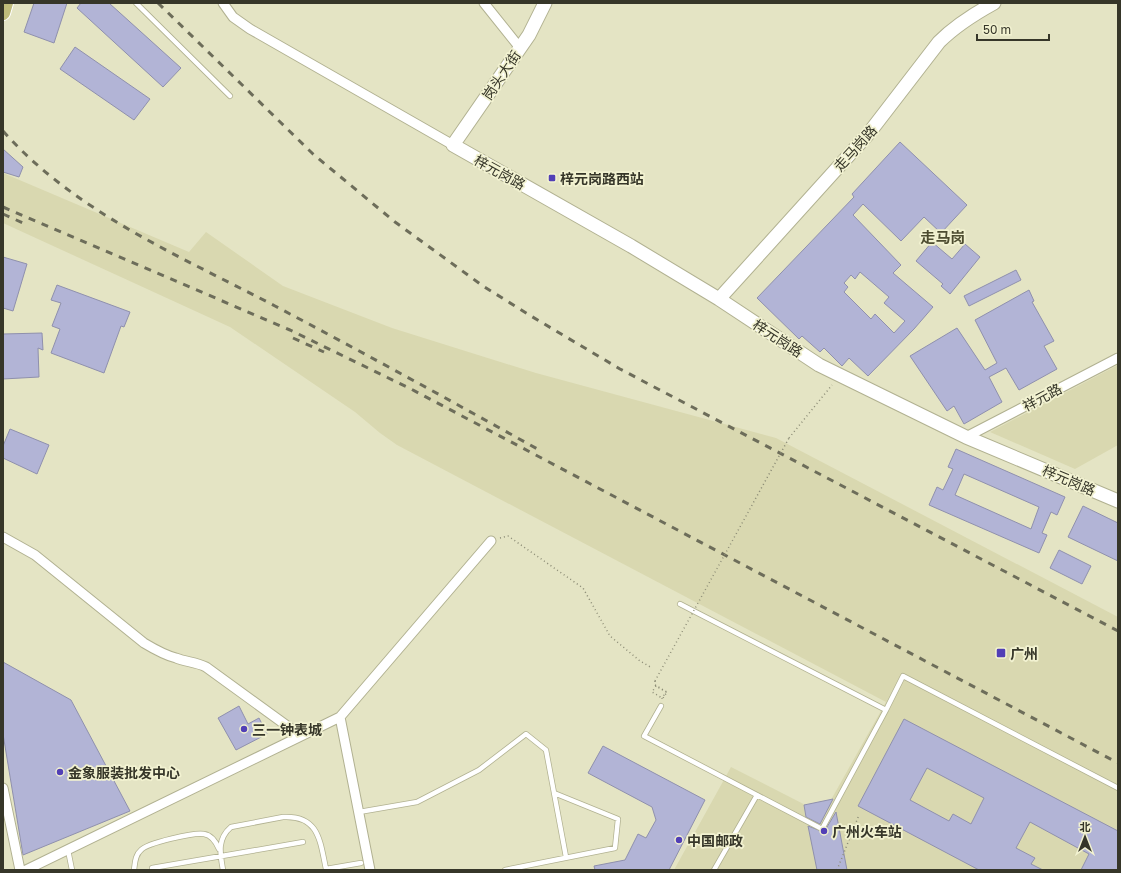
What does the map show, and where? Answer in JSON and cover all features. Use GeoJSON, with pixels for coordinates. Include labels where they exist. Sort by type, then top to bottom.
{"type":"FeatureCollection","features":[{"type":"Feature","properties":{"kind":"main road"},"geometry":{"type":"LineString","coordinates":[[3,13],[6,3]]}},
{"type":"Feature","properties":{"kind":"street"},"geometry":{"type":"LineString","coordinates":[[223,3],[233,17],[250,29],[453,145]]}},
{"type":"Feature","properties":{"kind":"street"},"geometry":{"type":"LineString","coordinates":[[484,3],[520,48]]}},
{"type":"Feature","properties":{"kind":"street","name":"岗头大街"},"geometry":{"type":"LineString","coordinates":[[453,145],[520,48],[540,16],[545,3]]}},
{"type":"Feature","properties":{"kind":"street","name":"走马岗路"},"geometry":{"type":"LineString","coordinates":[[719,299],[874,128],[939,42],[950,30],[970,16],[994,3]]}},
{"type":"Feature","properties":{"kind":"street","name":"梓元岗路"},"geometry":{"type":"LineString","coordinates":[[453,145],[631,246],[719,299],[804,356],[840,376],[966,437],[1118,501]]}},
{"type":"Feature","properties":{"kind":"street","name":"祥元路"},"geometry":{"type":"LineString","coordinates":[[966,437],[1118,358]]}},
{"type":"Feature","properties":{"kind":"street"},"geometry":{"type":"LineString","coordinates":[[3,537],[35,555],[144,643],[163,654],[198,663],[206,667],[301,736]]}},
{"type":"Feature","properties":{"kind":"street"},"geometry":{"type":"LineString","coordinates":[[26,870],[340,717],[491,541]]}},
{"type":"Feature","properties":{"kind":"street"},"geometry":{"type":"LineString","coordinates":[[340,717],[370,870]]}},
{"type":"Feature","properties":{"kind":"street"},"geometry":{"type":"LineString","coordinates":[[3,788],[20,870]]}},
{"type":"Feature","properties":{"kind":"lane"},"geometry":{"type":"LineString","coordinates":[[136,3],[230,96]]}},
{"type":"Feature","properties":{"kind":"lane"},"geometry":{"type":"LineString","coordinates":[[680,604],[886,710]]}},
{"type":"Feature","properties":{"kind":"lane"},"geometry":{"type":"LineString","coordinates":[[661,706],[644,736],[822,830],[903,676],[1118,788]]}},
{"type":"Feature","properties":{"kind":"lane"},"geometry":{"type":"LineString","coordinates":[[359,812],[417,802],[479,770],[526,734],[546,750],[566,857]]}},
{"type":"Feature","properties":{"kind":"lane"},"geometry":{"type":"LineString","coordinates":[[505,870],[615,848],[618,819],[554,793]]}},
{"type":"Feature","properties":{"kind":"lane"},"geometry":{"type":"LineString","coordinates":[[714,870],[757,795]]}},
{"type":"Feature","properties":{"kind":"lane"},"geometry":{"type":"LineString","coordinates":[[220,854],[222,838],[231,827],[291,816],[306,820],[318,834],[326,869],[361,863]]}},
{"type":"Feature","properties":{"kind":"lane"},"geometry":{"type":"LineString","coordinates":[[134,870],[135,862],[141,849],[159,842],[202,833],[216,843],[223,870]]}},
{"type":"Feature","properties":{"kind":"lane"},"geometry":{"type":"LineString","coordinates":[[152,868],[220,854],[303,842]]}},
{"type":"Feature","properties":{"kind":"lane"},"geometry":{"type":"LineString","coordinates":[[68,850],[72,870]]}},
{"type":"Feature","properties":{"kind":"path"},"geometry":{"type":"LineString","coordinates":[[662,698],[667,692],[655,685],[655,681],[789,438],[840,376]]}},
{"type":"Feature","properties":{"kind":"path"},"geometry":{"type":"LineString","coordinates":[[491,541],[508,536],[583,588],[610,636],[640,661],[652,668]]}},
{"type":"Feature","properties":{"kind":"path"},"geometry":{"type":"LineString","coordinates":[[661,706],[662,698],[666,692],[656,686],[652,692],[662,698]]}},
{"type":"Feature","properties":{"kind":"path"},"geometry":{"type":"LineString","coordinates":[[837,870],[859,815]]}},
{"type":"Feature","properties":{"kind":"path"},"geometry":{"type":"LineString","coordinates":[[707,835],[713,838]]}},
{"type":"Feature","properties":{"kind":"shaded area"},"geometry":{"type":"Polygon","coordinates":[[[3,173],[189,252],[206,232],[283,286],[392,328],[536,373],[776,438],[1118,617],[1118,870],[674,870],[731,767],[823,814],[886,702],[397,445],[355,412],[230,327],[3,223],[3,173]]]}},
{"type":"Feature","properties":{"kind":"shaded area"},"geometry":{"type":"Polygon","coordinates":[[[1118,365],[1118,445],[1075,469],[990,432],[1118,365]]]}},
{"type":"Feature","properties":{"kind":"building"},"geometry":{"type":"Polygon","coordinates":[[[34,3],[67,3],[54,43],[24,32],[34,3]]]}},
{"type":"Feature","properties":{"kind":"building"},"geometry":{"type":"Polygon","coordinates":[[[81,3],[109,3],[181,68],[163,87],[77,8],[81,3]]]}},
{"type":"Feature","properties":{"kind":"building"},"geometry":{"type":"Polygon","coordinates":[[[75,47],[150,99],[134,120],[60,69],[75,47]]]}},
{"type":"Feature","properties":{"kind":"building"},"geometry":{"type":"Polygon","coordinates":[[[900,142],[967,205],[941,233],[924,217],[901,241],[863,204],[853,215],[901,265],[893,273],[933,307],[914,329],[868,376],[849,358],[842,366],[824,348],[820,352],[802,336],[799,339],[757,298],[854,197],[852,194],[900,142]],[[860,272],[855,279],[851,275],[844,283],[848,287],[844,292],[871,319],[875,314],[894,333],[905,321],[884,303],[889,297],[860,272]]]}},
{"type":"Feature","properties":{"kind":"building"},"geometry":{"type":"Polygon","coordinates":[[[3,149],[23,167],[19,177],[3,172],[3,149]]]}},
{"type":"Feature","properties":{"kind":"building"},"geometry":{"type":"Polygon","coordinates":[[[932,242],[952,259],[965,244],[980,257],[950,294],[941,286],[943,284],[916,261],[932,242]]]}},
{"type":"Feature","properties":{"kind":"building"},"geometry":{"type":"Polygon","coordinates":[[[3,257],[27,264],[13,311],[3,308],[3,257]]]}},
{"type":"Feature","properties":{"kind":"building"},"geometry":{"type":"Polygon","coordinates":[[[1016,270],[1021,280],[969,306],[964,296],[1016,270]]]}},
{"type":"Feature","properties":{"kind":"building"},"geometry":{"type":"Polygon","coordinates":[[[57,285],[130,312],[124,327],[121,326],[104,373],[51,353],[60,329],[52,326],[61,303],[51,300],[57,285]]]}},
{"type":"Feature","properties":{"kind":"building"},"geometry":{"type":"Polygon","coordinates":[[[1029,290],[1034,301],[1032,302],[1054,341],[1044,346],[1057,369],[1019,390],[1006,368],[989,377],[1002,402],[964,424],[954,406],[947,411],[910,356],[957,328],[985,370],[997,363],[975,320],[1029,290]]]}},
{"type":"Feature","properties":{"kind":"building"},"geometry":{"type":"Polygon","coordinates":[[[42,333],[43,350],[38,348],[39,377],[3,379],[3,334],[42,333]]]}},
{"type":"Feature","properties":{"kind":"building"},"geometry":{"type":"Polygon","coordinates":[[[10,429],[49,445],[37,474],[3,458],[3,446],[10,429]]]}},
{"type":"Feature","properties":{"kind":"building"},"geometry":{"type":"Polygon","coordinates":[[[956,449],[1065,497],[1057,515],[1051,512],[1042,533],[1047,535],[1039,553],[929,505],[937,487],[943,490],[953,469],[948,467],[956,449]],[[964,474],[955,495],[1031,529],[1039,507],[964,474]]]}},
{"type":"Feature","properties":{"kind":"building"},"geometry":{"type":"Polygon","coordinates":[[[1083,506],[1118,523],[1118,561],[1068,537],[1083,506]]]}},
{"type":"Feature","properties":{"kind":"building"},"geometry":{"type":"Polygon","coordinates":[[[1059,550],[1091,566],[1082,584],[1050,568],[1059,550]]]}},
{"type":"Feature","properties":{"kind":"building","name":"金象服装批发中心"},"geometry":{"type":"Polygon","coordinates":[[[3,662],[71,700],[130,811],[23,855],[3,734],[3,662]]]}},
{"type":"Feature","properties":{"kind":"building","name":"三一钟表城"},"geometry":{"type":"Polygon","coordinates":[[[239,706],[248,724],[259,718],[267,734],[236,750],[218,718],[239,706]]]}},
{"type":"Feature","properties":{"kind":"building","name":"广州火车站"},"geometry":{"type":"Polygon","coordinates":[[[904,719],[1118,831],[1118,870],[1081,870],[1089,854],[1030,822],[1016,848],[1035,858],[1031,864],[1043,870],[979,870],[858,806],[904,719]],[[927,768],[910,800],[949,821],[953,814],[971,824],[984,798],[927,768]]]}},
{"type":"Feature","properties":{"kind":"building"},"geometry":{"type":"Polygon","coordinates":[[[603,746],[705,800],[669,870],[595,870],[594,866],[625,860],[638,834],[646,838],[656,820],[652,807],[588,773],[603,746]]]}},
{"type":"Feature","properties":{"kind":"building"},"geometry":{"type":"Polygon","coordinates":[[[833,799],[820,824],[806,817],[804,805],[833,799]]]}},
{"type":"Feature","properties":{"kind":"building","name":"广州火车站"},"geometry":{"type":"Polygon","coordinates":[[[836,812],[847,870],[817,870],[808,826],[824,832],[836,812]]]}},
{"type":"Feature","properties":{"kind":"railway"},"geometry":{"type":"LineString","coordinates":[[158,3],[313,154],[395,222],[483,286],[620,369],[1118,631]]}},
{"type":"Feature","properties":{"kind":"railway"},"geometry":{"type":"LineString","coordinates":[[3,131],[32,160],[63,186],[96,209],[131,230],[166,250],[342,342],[541,451]]}},
{"type":"Feature","properties":{"kind":"railway"},"geometry":{"type":"LineString","coordinates":[[3,207],[290,330],[411,389],[1118,763]]}},
{"type":"Feature","properties":{"kind":"railway"},"geometry":{"type":"LineString","coordinates":[[3,214],[23,223]]}},
{"type":"Feature","properties":{"kind":"railway"},"geometry":{"type":"LineString","coordinates":[[293,338],[324,352]]}},
{"type":"Feature","properties":{"kind":"place","name":"梓元岗路西站"},"geometry":{"type":"Point","coordinates":[552,178]}},
{"type":"Feature","properties":{"kind":"place","name":"广州"},"geometry":{"type":"Point","coordinates":[1001,653]}},
{"type":"Feature","properties":{"kind":"place","name":"三一钟表城"},"geometry":{"type":"Point","coordinates":[244,729]}},
{"type":"Feature","properties":{"kind":"place","name":"金象服装批发中心"},"geometry":{"type":"Point","coordinates":[60,772]}},
{"type":"Feature","properties":{"kind":"place","name":"广州火车站"},"geometry":{"type":"Point","coordinates":[824,831]}},
{"type":"Feature","properties":{"kind":"place","name":"中国邮政"},"geometry":{"type":"Point","coordinates":[679,840]}},
{"type":"Feature","properties":{"kind":"district","name":"走马岗"},"geometry":{"type":"Point","coordinates":[943,237]}}]}
